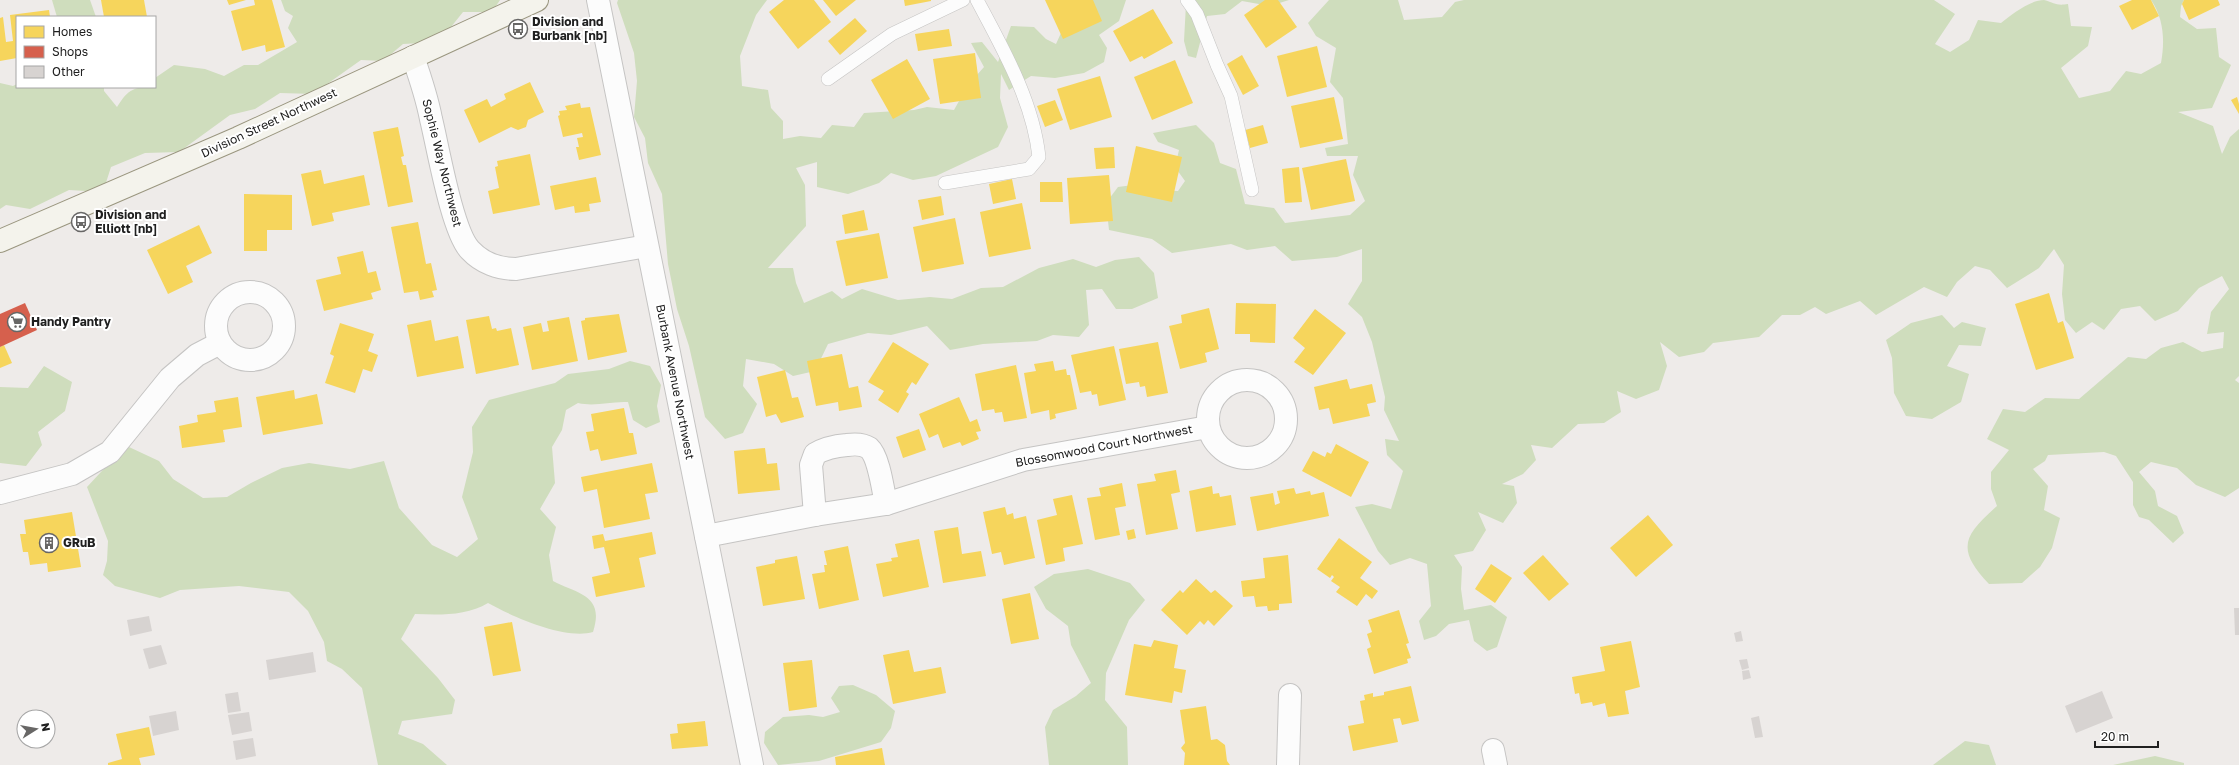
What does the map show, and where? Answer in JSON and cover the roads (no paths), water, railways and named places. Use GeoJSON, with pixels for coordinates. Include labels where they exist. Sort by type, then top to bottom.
{"type":"FeatureCollection","features":[{"type":"Feature","properties":{"kind":"street","name":"Division Street Northwest"},"geometry":{"type":"LineString","coordinates":[[0,241],[238,138],[537,0]]}},
{"type":"Feature","properties":{"kind":"street","name":"Burbank Avenue Northwest"},"geometry":{"type":"LineString","coordinates":[[598,0],[752,765]]}},
{"type":"Feature","properties":{"kind":"street","name":"Sophie Way Northwest"},"geometry":{"type":"LineString","coordinates":[[413,57],[431,117],[455,221],[468,249],[479,259],[502,269],[516,269],[647,246]]}},
{"type":"Feature","properties":{"kind":"street"},"geometry":{"type":"LineString","coordinates":[[0,493],[72,474],[110,452],[170,378],[197,355],[220,343]]}},
{"type":"Feature","properties":{"kind":"street","name":"Blossomwood Court Northwest"},"geometry":{"type":"LineString","coordinates":[[706,536],[815,514],[886,504],[1023,460],[1208,426]]}},
{"type":"Feature","properties":{"kind":"street"},"geometry":{"type":"LineString","coordinates":[[815,514],[811,465],[815,454],[824,448],[842,445],[857,444],[868,447],[875,455],[886,504]]}},
{"type":"Feature","properties":{"kind":"street"},"geometry":{"type":"LineString","coordinates":[[1288,765],[1290,695]]}},
{"type":"Feature","properties":{"kind":"lane"},"geometry":{"type":"LineString","coordinates":[[828,79],[892,34],[963,0]]}},
{"type":"Feature","properties":{"kind":"lane"},"geometry":{"type":"LineString","coordinates":[[945,183],[1029,169],[1039,157],[1032,122],[1018,82],[977,0]]}},
{"type":"Feature","properties":{"kind":"lane"},"geometry":{"type":"LineString","coordinates":[[1187,0],[1197,14],[1231,96],[1252,190]]}},
{"type":"Feature","properties":{"kind":"place","name":"Division and Burbank [nb]"},"geometry":{"type":"Point","coordinates":[518,29]}},
{"type":"Feature","properties":{"kind":"place","name":"Division and Elliott [nb]"},"geometry":{"type":"Point","coordinates":[81,222]}},
{"type":"Feature","properties":{"kind":"place","name":"Handy Pantry"},"geometry":{"type":"Point","coordinates":[17,322]}},
{"type":"Feature","properties":{"kind":"place","name":"GRuB"},"geometry":{"type":"Point","coordinates":[49,543]}}]}
